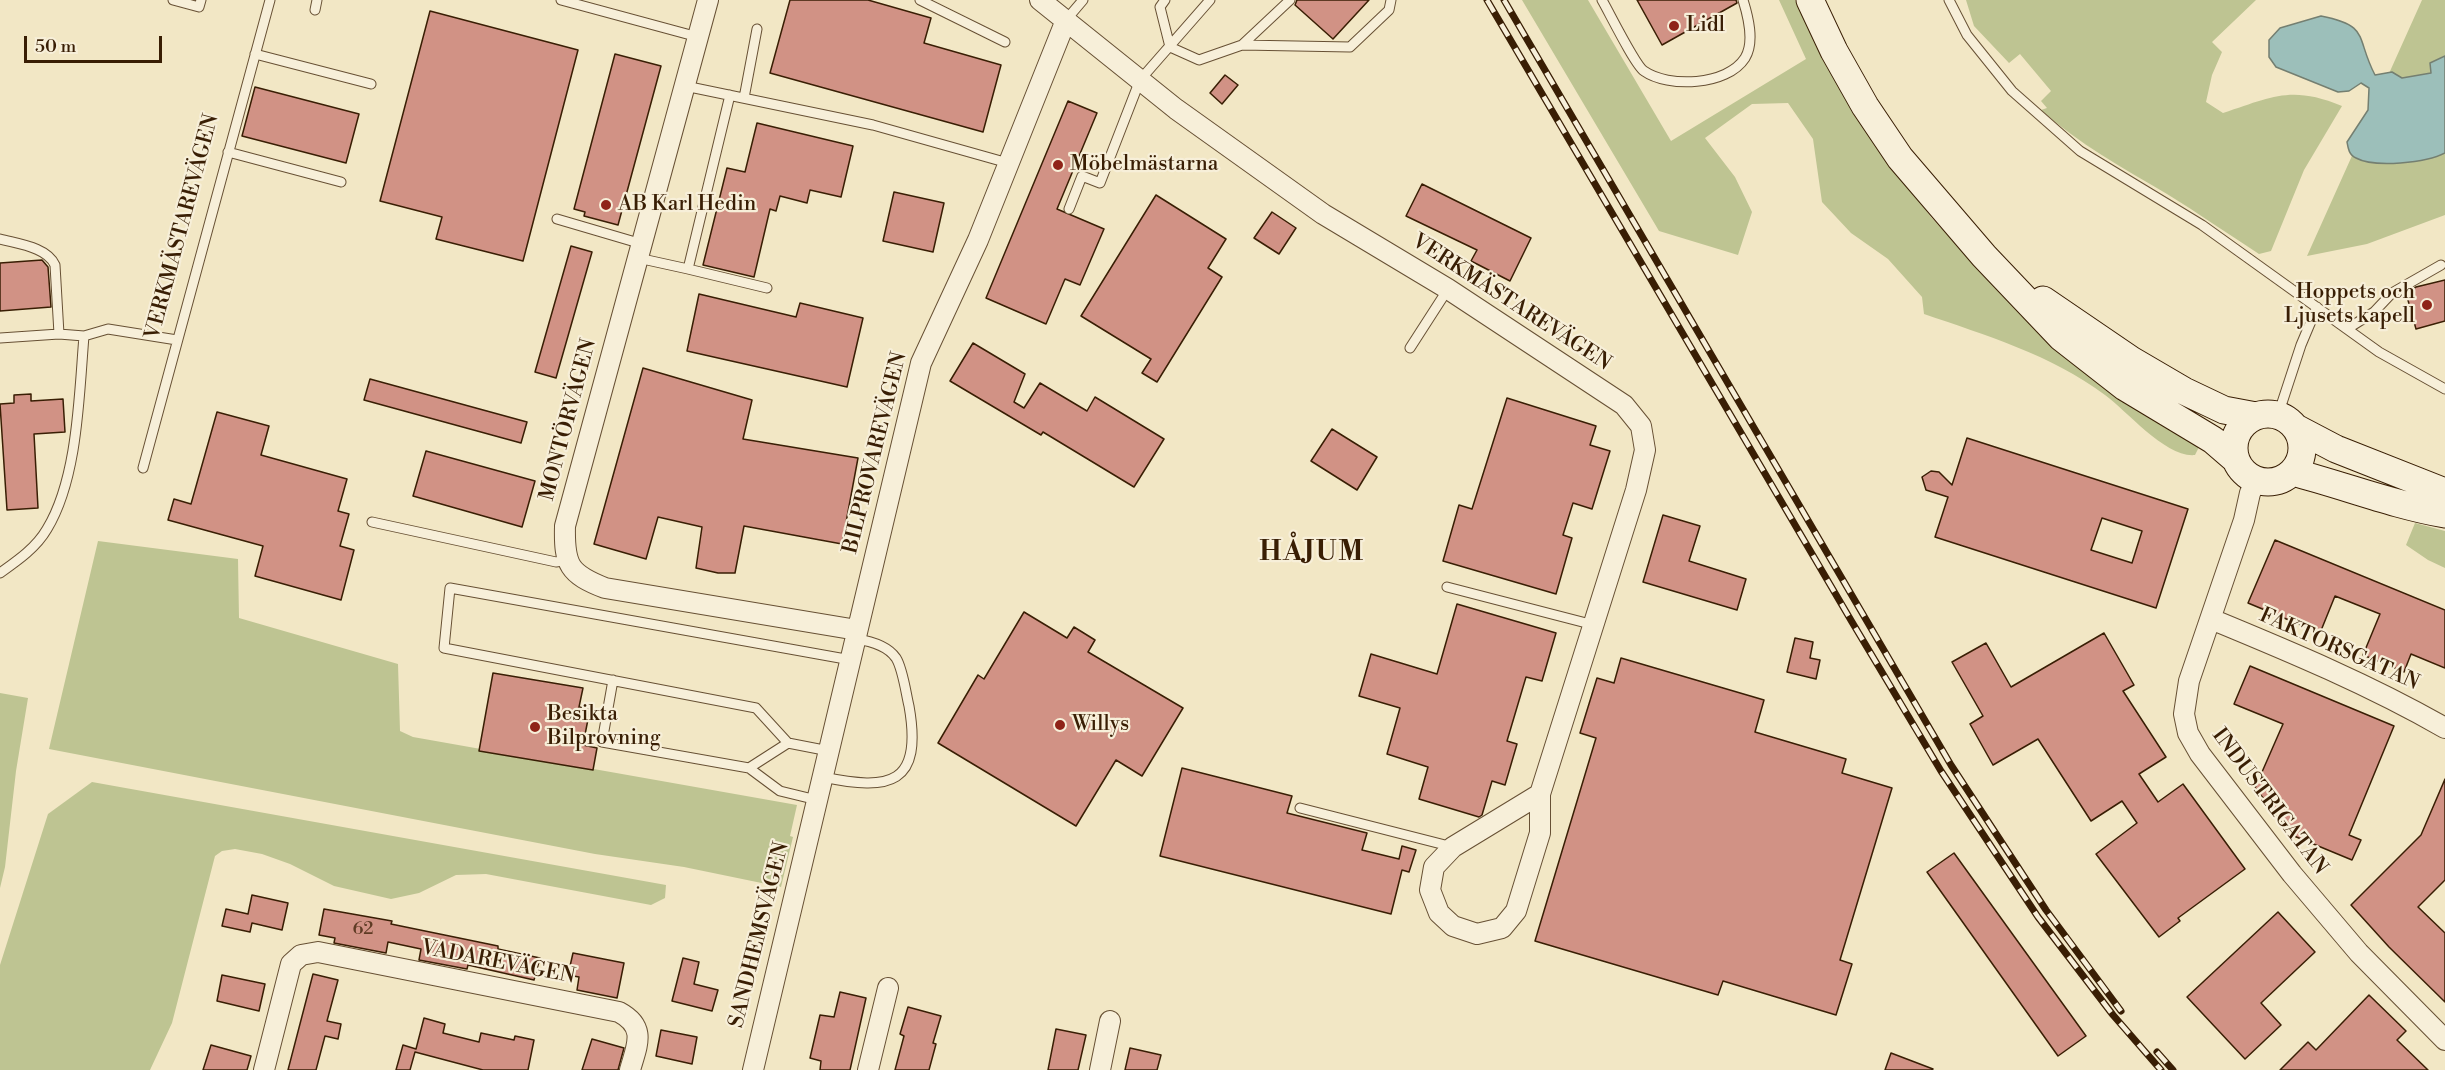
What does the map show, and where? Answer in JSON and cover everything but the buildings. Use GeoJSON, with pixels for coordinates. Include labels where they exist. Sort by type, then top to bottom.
{"type":"FeatureCollection","features":[{"type":"Feature","properties":{"kind":"main road"},"geometry":{"type":"LineString","coordinates":[[1810,0],[1834,51],[1865,106],[1900,158],[1984,256],[2061,337],[2125,387],[2213,440],[2235,459]]}},
{"type":"Feature","properties":{"kind":"main road"},"geometry":{"type":"LineString","coordinates":[[1984,256],[2092,335],[2131,360],[2224,410],[2277,420],[2336,449],[2445,492]]}},
{"type":"Feature","properties":{"kind":"main road"},"geometry":{"type":"LineString","coordinates":[[2277,420],[2302,447],[2300,460],[2286,477],[2272,482],[2257,480],[2241,470],[2235,459],[2233,446],[2237,433],[2245,423],[2277,420]]}},
{"type":"Feature","properties":{"kind":"main road"},"geometry":{"type":"LineString","coordinates":[[2292,472],[2342,484],[2417,509],[2445,514]]}},
{"type":"Feature","properties":{"kind":"street","name":"MONTÖRVÄGEN"},"geometry":{"type":"LineString","coordinates":[[568,560],[564,548],[565,526],[708,0]]}},
{"type":"Feature","properties":{"kind":"street","name":"VERKMÄSTAREVÄGEN"},"geometry":{"type":"LineString","coordinates":[[1040,0],[1176,110],[1323,214],[1448,288],[1624,405],[1641,426],[1645,450],[1636,490],[1540,794],[1540,833],[1516,911],[1502,928],[1478,934],[1453,927],[1439,913],[1430,890],[1434,867],[1453,847],[1540,794]]}},
{"type":"Feature","properties":{"kind":"street","name":"BILPROVAREVÄGEN"},"geometry":{"type":"LineString","coordinates":[[816,806],[921,363],[978,240],[1066,20]]}},
{"type":"Feature","properties":{"kind":"street","name":"INDUSTRIGATAN"},"geometry":{"type":"LineString","coordinates":[[2257,480],[2250,494],[2189,681],[2184,714],[2188,733],[2200,754],[2292,874],[2359,953],[2445,1040]]}},
{"type":"Feature","properties":{"kind":"street"},"geometry":{"type":"LineString","coordinates":[[568,560],[570,567],[583,579],[606,588],[856,634]]}},
{"type":"Feature","properties":{"kind":"street","name":"FAKTORSGATAN"},"geometry":{"type":"LineString","coordinates":[[2211,619],[2321,665],[2403,704],[2445,728]]}},
{"type":"Feature","properties":{"kind":"street","name":"SANDHEMSVÄGEN"},"geometry":{"type":"LineString","coordinates":[[753,1070],[816,806]]}},
{"type":"Feature","properties":{"kind":"street","name":"VADAREVÄGEN"},"geometry":{"type":"LineString","coordinates":[[264,1070],[291,964],[301,955],[318,952],[619,1012],[630,1018],[637,1029],[638,1038],[630,1070]]}},
{"type":"Feature","properties":{"kind":"street"},"geometry":{"type":"LineString","coordinates":[[868,1070],[888,988]]}},
{"type":"Feature","properties":{"kind":"street"},"geometry":{"type":"LineString","coordinates":[[1100,1070],[1110,1021]]}},
{"type":"Feature","properties":{"kind":"lane"},"geometry":{"type":"LineString","coordinates":[[173,0],[199,7],[201,0]]}},
{"type":"Feature","properties":{"kind":"lane","name":"VERKMÄSTAREVÄGEN"},"geometry":{"type":"LineString","coordinates":[[143,468],[270,0]]}},
{"type":"Feature","properties":{"kind":"lane"},"geometry":{"type":"LineString","coordinates":[[315,10],[317,0]]}},
{"type":"Feature","properties":{"kind":"lane"},"geometry":{"type":"LineString","coordinates":[[561,0],[698,37]]}},
{"type":"Feature","properties":{"kind":"lane"},"geometry":{"type":"LineString","coordinates":[[920,0],[1005,42]]}},
{"type":"Feature","properties":{"kind":"lane"},"geometry":{"type":"LineString","coordinates":[[1066,20],[1083,0]]}},
{"type":"Feature","properties":{"kind":"lane"},"geometry":{"type":"LineString","coordinates":[[1166,0],[1160,8],[1170,46],[1199,60],[1242,45],[1350,47],[1389,10],[1391,0]]}},
{"type":"Feature","properties":{"kind":"lane"},"geometry":{"type":"LineString","coordinates":[[1069,209],[1082,176],[1100,183],[1140,80],[1210,0]]}},
{"type":"Feature","properties":{"kind":"lane"},"geometry":{"type":"LineString","coordinates":[[1242,45],[1290,0]]}},
{"type":"Feature","properties":{"kind":"lane"},"geometry":{"type":"LineString","coordinates":[[1602,0],[1641,70],[1661,80],[1689,82],[1712,79],[1731,70],[1745,58],[1749,42],[1749,19],[1743,0]]}},
{"type":"Feature","properties":{"kind":"lane"},"geometry":{"type":"LineString","coordinates":[[1949,0],[1967,35],[2012,91],[2080,151],[2202,225],[2379,352],[2445,388]]}},
{"type":"Feature","properties":{"kind":"lane"},"geometry":{"type":"LineString","coordinates":[[744,98],[757,29]]}},
{"type":"Feature","properties":{"kind":"lane"},"geometry":{"type":"LineString","coordinates":[[255,54],[372,84]]}},
{"type":"Feature","properties":{"kind":"lane"},"geometry":{"type":"LineString","coordinates":[[685,86],[873,125],[1008,163]]}},
{"type":"Feature","properties":{"kind":"lane"},"geometry":{"type":"LineString","coordinates":[[688,269],[730,95]]}},
{"type":"Feature","properties":{"kind":"lane"},"geometry":{"type":"LineString","coordinates":[[228,152],[341,182]]}},
{"type":"Feature","properties":{"kind":"lane"},"geometry":{"type":"LineString","coordinates":[[557,219],[688,269],[767,288]]}},
{"type":"Feature","properties":{"kind":"lane"},"geometry":{"type":"LineString","coordinates":[[0,239],[52,257],[55,265],[59,334]]}},
{"type":"Feature","properties":{"kind":"lane"},"geometry":{"type":"LineString","coordinates":[[2347,330],[2374,312],[2392,293],[2441,265]]}},
{"type":"Feature","properties":{"kind":"lane"},"geometry":{"type":"LineString","coordinates":[[1410,348],[1448,288]]}},
{"type":"Feature","properties":{"kind":"lane"},"geometry":{"type":"LineString","coordinates":[[2277,420],[2301,345],[2317,307]]}},
{"type":"Feature","properties":{"kind":"lane"},"geometry":{"type":"LineString","coordinates":[[0,338],[59,334],[84,336],[108,329],[177,340]]}},
{"type":"Feature","properties":{"kind":"lane"},"geometry":{"type":"LineString","coordinates":[[0,573],[25,555],[47,530],[66,485],[76,426],[84,336]]}},
{"type":"Feature","properties":{"kind":"lane"},"geometry":{"type":"LineString","coordinates":[[372,522],[556,562],[568,560]]}},
{"type":"Feature","properties":{"kind":"lane"},"geometry":{"type":"LineString","coordinates":[[1447,586],[1594,625]]}},
{"type":"Feature","properties":{"kind":"lane"},"geometry":{"type":"LineString","coordinates":[[829,751],[788,743],[756,708],[444,648],[450,588],[851,660]]}},
{"type":"Feature","properties":{"kind":"lane"},"geometry":{"type":"LineString","coordinates":[[823,777],[855,784],[879,784],[901,774],[912,753],[912,723],[906,689],[896,657],[877,643],[856,634]]}},
{"type":"Feature","properties":{"kind":"lane"},"geometry":{"type":"LineString","coordinates":[[613,680],[602,742],[749,768],[780,791],[816,806]]}},
{"type":"Feature","properties":{"kind":"lane"},"geometry":{"type":"LineString","coordinates":[[749,768],[788,743]]}},
{"type":"Feature","properties":{"kind":"lane"},"geometry":{"type":"LineString","coordinates":[[1300,808],[1453,847]]}},
{"type":"Feature","properties":{"kind":"green space"},"geometry":{"type":"Polygon","coordinates":[[[1522,0],[1588,0],[1671,141],[1806,59],[1779,0],[1795,0],[1821,53],[1869,136],[1931,217],[1980,271],[2199,447],[2195,455],[2184,454],[2160,442],[2105,395],[2063,368],[2017,347],[1924,314],[1922,297],[1888,259],[1851,233],[1822,202],[1813,139],[1788,103],[1752,104],[1705,138],[1735,177],[1752,212],[1738,255],[1659,231],[1522,0]]]}},
{"type":"Feature","properties":{"kind":"green space"},"geometry":{"type":"Polygon","coordinates":[[[1966,0],[2256,0],[2212,42],[2222,52],[2212,75],[2206,102],[2223,113],[2269,98],[2295,95],[2309,96],[2342,106],[2304,170],[2271,251],[2259,254],[2179,201],[2102,155],[2041,110],[2047,108],[2041,101],[2051,91],[2020,54],[2009,63],[1974,26],[1966,0]]]}},
{"type":"Feature","properties":{"kind":"green space"},"geometry":{"type":"Polygon","coordinates":[[[2422,0],[2445,0],[2445,215],[2367,244],[2307,256],[2422,0]]]}},
{"type":"Feature","properties":{"kind":"green space"},"geometry":{"type":"Polygon","coordinates":[[[2415,523],[2445,531],[2445,568],[2406,545],[2415,523]]]}},
{"type":"Feature","properties":{"kind":"green space"},"geometry":{"type":"Polygon","coordinates":[[[98,541],[238,559],[239,618],[398,664],[400,731],[413,737],[797,805],[790,836],[793,837],[781,887],[684,867],[595,854],[49,749],[98,541]]]}},
{"type":"Feature","properties":{"kind":"green space"},"geometry":{"type":"Polygon","coordinates":[[[0,693],[28,698],[16,771],[5,867],[0,888],[0,693]]]}},
{"type":"Feature","properties":{"kind":"green space"},"geometry":{"type":"Polygon","coordinates":[[[92,782],[666,885],[665,898],[651,905],[486,874],[456,875],[419,893],[391,899],[334,886],[290,864],[262,854],[235,849],[222,851],[215,856],[172,1023],[150,1070],[0,1070],[0,965],[48,814],[92,782]]]}},
{"type":"Feature","properties":{"kind":"water"},"geometry":{"type":"Polygon","coordinates":[[[2321,16],[2348,24],[2355,29],[2375,75],[2392,72],[2402,78],[2431,73],[2430,63],[2445,56],[2445,153],[2414,162],[2400,163],[2375,163],[2352,155],[2347,142],[2368,110],[2369,88],[2361,83],[2349,91],[2338,92],[2276,67],[2269,57],[2269,40],[2280,28],[2321,16]]]}},
{"type":"Feature","properties":{"kind":"railway"},"geometry":{"type":"LineString","coordinates":[[1487,0],[1941,771],[2038,917],[2113,1015],[2161,1070]]}},
{"type":"Feature","properties":{"kind":"railway"},"geometry":{"type":"LineString","coordinates":[[1504,0],[1951,765],[2046,910],[2121,1011]]}},
{"type":"Feature","properties":{"kind":"railway"},"geometry":{"type":"LineString","coordinates":[[2157,1052],[2173,1070]]}},
{"type":"Feature","properties":{"kind":"place","name":"Lidl"},"geometry":{"type":"Point","coordinates":[1674,26]}},
{"type":"Feature","properties":{"kind":"place","name":"Möbelmästarna"},"geometry":{"type":"Point","coordinates":[1058,165]}},
{"type":"Feature","properties":{"kind":"place","name":"AB Karl Hedin"},"geometry":{"type":"Point","coordinates":[606,205]}},
{"type":"Feature","properties":{"kind":"place","name":"Hoppets och Ljusets kapell"},"geometry":{"type":"Point","coordinates":[2427,305]}},
{"type":"Feature","properties":{"kind":"place","name":"Willys"},"geometry":{"type":"Point","coordinates":[1060,725]}},
{"type":"Feature","properties":{"kind":"place","name":"Besikta Bilprovning"},"geometry":{"type":"Point","coordinates":[535,727]}},
{"type":"Feature","properties":{"kind":"district","name":"HÅJUM"},"geometry":{"type":"Point","coordinates":[1312,554]}}]}
